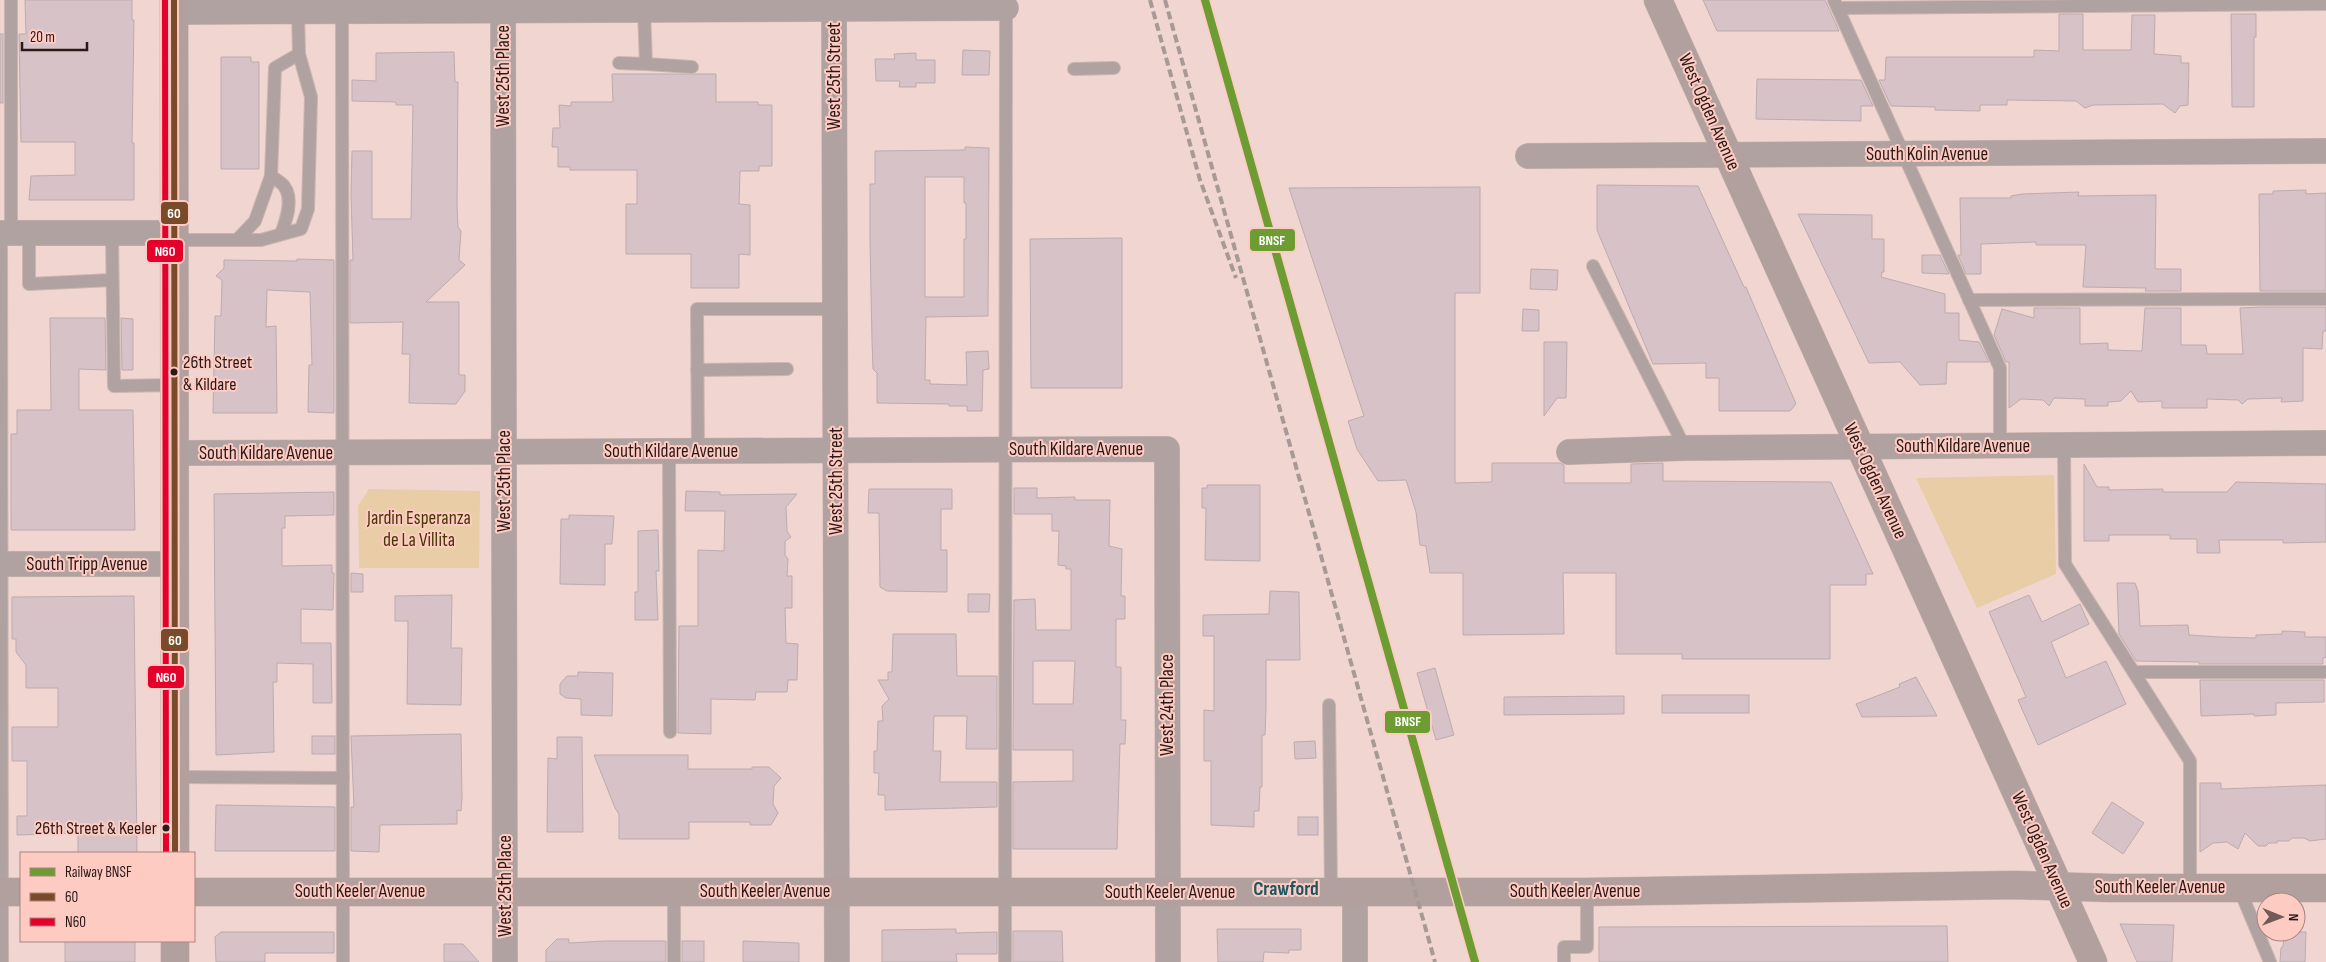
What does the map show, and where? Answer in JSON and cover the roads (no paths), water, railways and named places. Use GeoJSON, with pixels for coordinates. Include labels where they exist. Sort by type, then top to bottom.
{"type":"FeatureCollection","features":[{"type":"Feature","properties":{"kind":"street","name":"West Ogden Avenue"},"geometry":{"type":"LineString","coordinates":[[1658,0],[2093,962]]}},
{"type":"Feature","properties":{"kind":"street","name":"West 25th Street"},"geometry":{"type":"LineString","coordinates":[[834,4],[837,962]]}},
{"type":"Feature","properties":{"kind":"street"},"geometry":{"type":"LineString","coordinates":[[175,852],[174,6],[298,12],[342,6],[503,6],[644,10],[669,5],[1006,4]]}},
{"type":"Feature","properties":{"kind":"street","name":"West 25th Place"},"geometry":{"type":"LineString","coordinates":[[503,6],[505,962]]}},
{"type":"Feature","properties":{"kind":"street","name":"South Kolin Avenue"},"geometry":{"type":"LineString","coordinates":[[1528,156],[2326,151]]}},
{"type":"Feature","properties":{"kind":"street"},"geometry":{"type":"LineString","coordinates":[[10,233],[112,233],[174,236]]}},
{"type":"Feature","properties":{"kind":"street","name":"South Kildare Avenue"},"geometry":{"type":"LineString","coordinates":[[1569,452],[1685,448],[2326,443]]}},
{"type":"Feature","properties":{"kind":"street","name":"South Kildare Avenue"},"geometry":{"type":"LineString","coordinates":[[175,453],[1167,449]]}},
{"type":"Feature","properties":{"kind":"street","name":"West 24th Place"},"geometry":{"type":"LineString","coordinates":[[1167,449],[1168,962]]}},
{"type":"Feature","properties":{"kind":"street","name":"South Tripp Avenue"},"geometry":{"type":"LineString","coordinates":[[1,564],[175,564]]}},
{"type":"Feature","properties":{"kind":"street","name":"South Keeler Avenue"},"geometry":{"type":"LineString","coordinates":[[195,892],[1587,892],[2059,886],[2326,888]]}},
{"type":"Feature","properties":{"kind":"street"},"geometry":{"type":"LineString","coordinates":[[1343,891],[1355,962]]}},
{"type":"Feature","properties":{"kind":"street"},"geometry":{"type":"LineString","coordinates":[[175,942],[175,962]]}},
{"type":"Feature","properties":{"kind":"lane"},"geometry":{"type":"LineString","coordinates":[[2,962],[8,892],[1,723],[0,396],[10,233],[5,68],[11,0]]}},
{"type":"Feature","properties":{"kind":"lane"},"geometry":{"type":"LineString","coordinates":[[1005,962],[1006,4]]}},
{"type":"Feature","properties":{"kind":"lane"},"geometry":{"type":"LineString","coordinates":[[2000,446],[2000,368],[1836,4],[2326,4]]}},
{"type":"Feature","properties":{"kind":"lane"},"geometry":{"type":"LineString","coordinates":[[342,6],[343,962]]}},
{"type":"Feature","properties":{"kind":"lane"},"geometry":{"type":"LineString","coordinates":[[644,10],[646,64]]}},
{"type":"Feature","properties":{"kind":"lane"},"geometry":{"type":"LineString","coordinates":[[174,236],[261,240],[301,229],[308,209],[311,97],[299,54],[298,12]]}},
{"type":"Feature","properties":{"kind":"lane"},"geometry":{"type":"LineString","coordinates":[[237,240],[255,221],[271,176],[275,68],[299,54]]}},
{"type":"Feature","properties":{"kind":"lane"},"geometry":{"type":"LineString","coordinates":[[619,63],[692,67]]}},
{"type":"Feature","properties":{"kind":"lane"},"geometry":{"type":"LineString","coordinates":[[1074,69],[1114,68]]}},
{"type":"Feature","properties":{"kind":"lane"},"geometry":{"type":"LineString","coordinates":[[271,176],[285,187],[289,199],[287,219],[281,234]]}},
{"type":"Feature","properties":{"kind":"lane"},"geometry":{"type":"LineString","coordinates":[[10,233],[29,284],[112,280]]}},
{"type":"Feature","properties":{"kind":"lane"},"geometry":{"type":"LineString","coordinates":[[112,233],[114,386],[175,384]]}},
{"type":"Feature","properties":{"kind":"lane"},"geometry":{"type":"LineString","coordinates":[[1593,266],[1685,448]]}},
{"type":"Feature","properties":{"kind":"lane"},"geometry":{"type":"LineString","coordinates":[[1969,300],[2326,299]]}},
{"type":"Feature","properties":{"kind":"lane"},"geometry":{"type":"LineString","coordinates":[[698,451],[698,309],[835,309]]}},
{"type":"Feature","properties":{"kind":"lane"},"geometry":{"type":"LineString","coordinates":[[698,370],[787,369]]}},
{"type":"Feature","properties":{"kind":"lane"},"geometry":{"type":"LineString","coordinates":[[2064,446],[2065,564],[2190,761],[2190,888]]}},
{"type":"Feature","properties":{"kind":"lane"},"geometry":{"type":"LineString","coordinates":[[669,451],[670,732]]}},
{"type":"Feature","properties":{"kind":"lane"},"geometry":{"type":"LineString","coordinates":[[2134,672],[2326,672]]}},
{"type":"Feature","properties":{"kind":"lane"},"geometry":{"type":"LineString","coordinates":[[1329,706],[1343,891]]}},
{"type":"Feature","properties":{"kind":"lane"},"geometry":{"type":"LineString","coordinates":[[175,777],[343,778]]}},
{"type":"Feature","properties":{"kind":"lane"},"geometry":{"type":"LineString","coordinates":[[2239,888],[2270,962]]}},
{"type":"Feature","properties":{"kind":"lane"},"geometry":{"type":"LineString","coordinates":[[674,891],[674,962]]}},
{"type":"Feature","properties":{"kind":"lane"},"geometry":{"type":"LineString","coordinates":[[1564,962],[1564,947],[1586,948],[1587,892]]}},
{"type":"Feature","properties":{"kind":"railway"},"geometry":{"type":"LineString","coordinates":[[1150,0],[1200,180],[1236,278]]}},
{"type":"Feature","properties":{"kind":"railway"},"geometry":{"type":"LineString","coordinates":[[1165,0],[1435,962]]}},
{"type":"Feature","properties":{"kind":"rail line","name":"BNSF"},"geometry":{"type":"LineString","coordinates":[[1205,0],[1475,962]]}},
{"type":"Feature","properties":{"kind":"place","name":"26th Street & Kildare"},"geometry":{"type":"Point","coordinates":[174,372]}},
{"type":"Feature","properties":{"kind":"place","name":"26th Street & Keeler"},"geometry":{"type":"Point","coordinates":[166,828]}},
{"type":"Feature","properties":{"kind":"district","name":"Crawford"},"geometry":{"type":"Point","coordinates":[1286,889]}},
{"type":"Feature","properties":{"kind":"park label","name":"Jardin Esperanza de La Villita"},"geometry":{"type":"Point","coordinates":[419,529]}}]}
